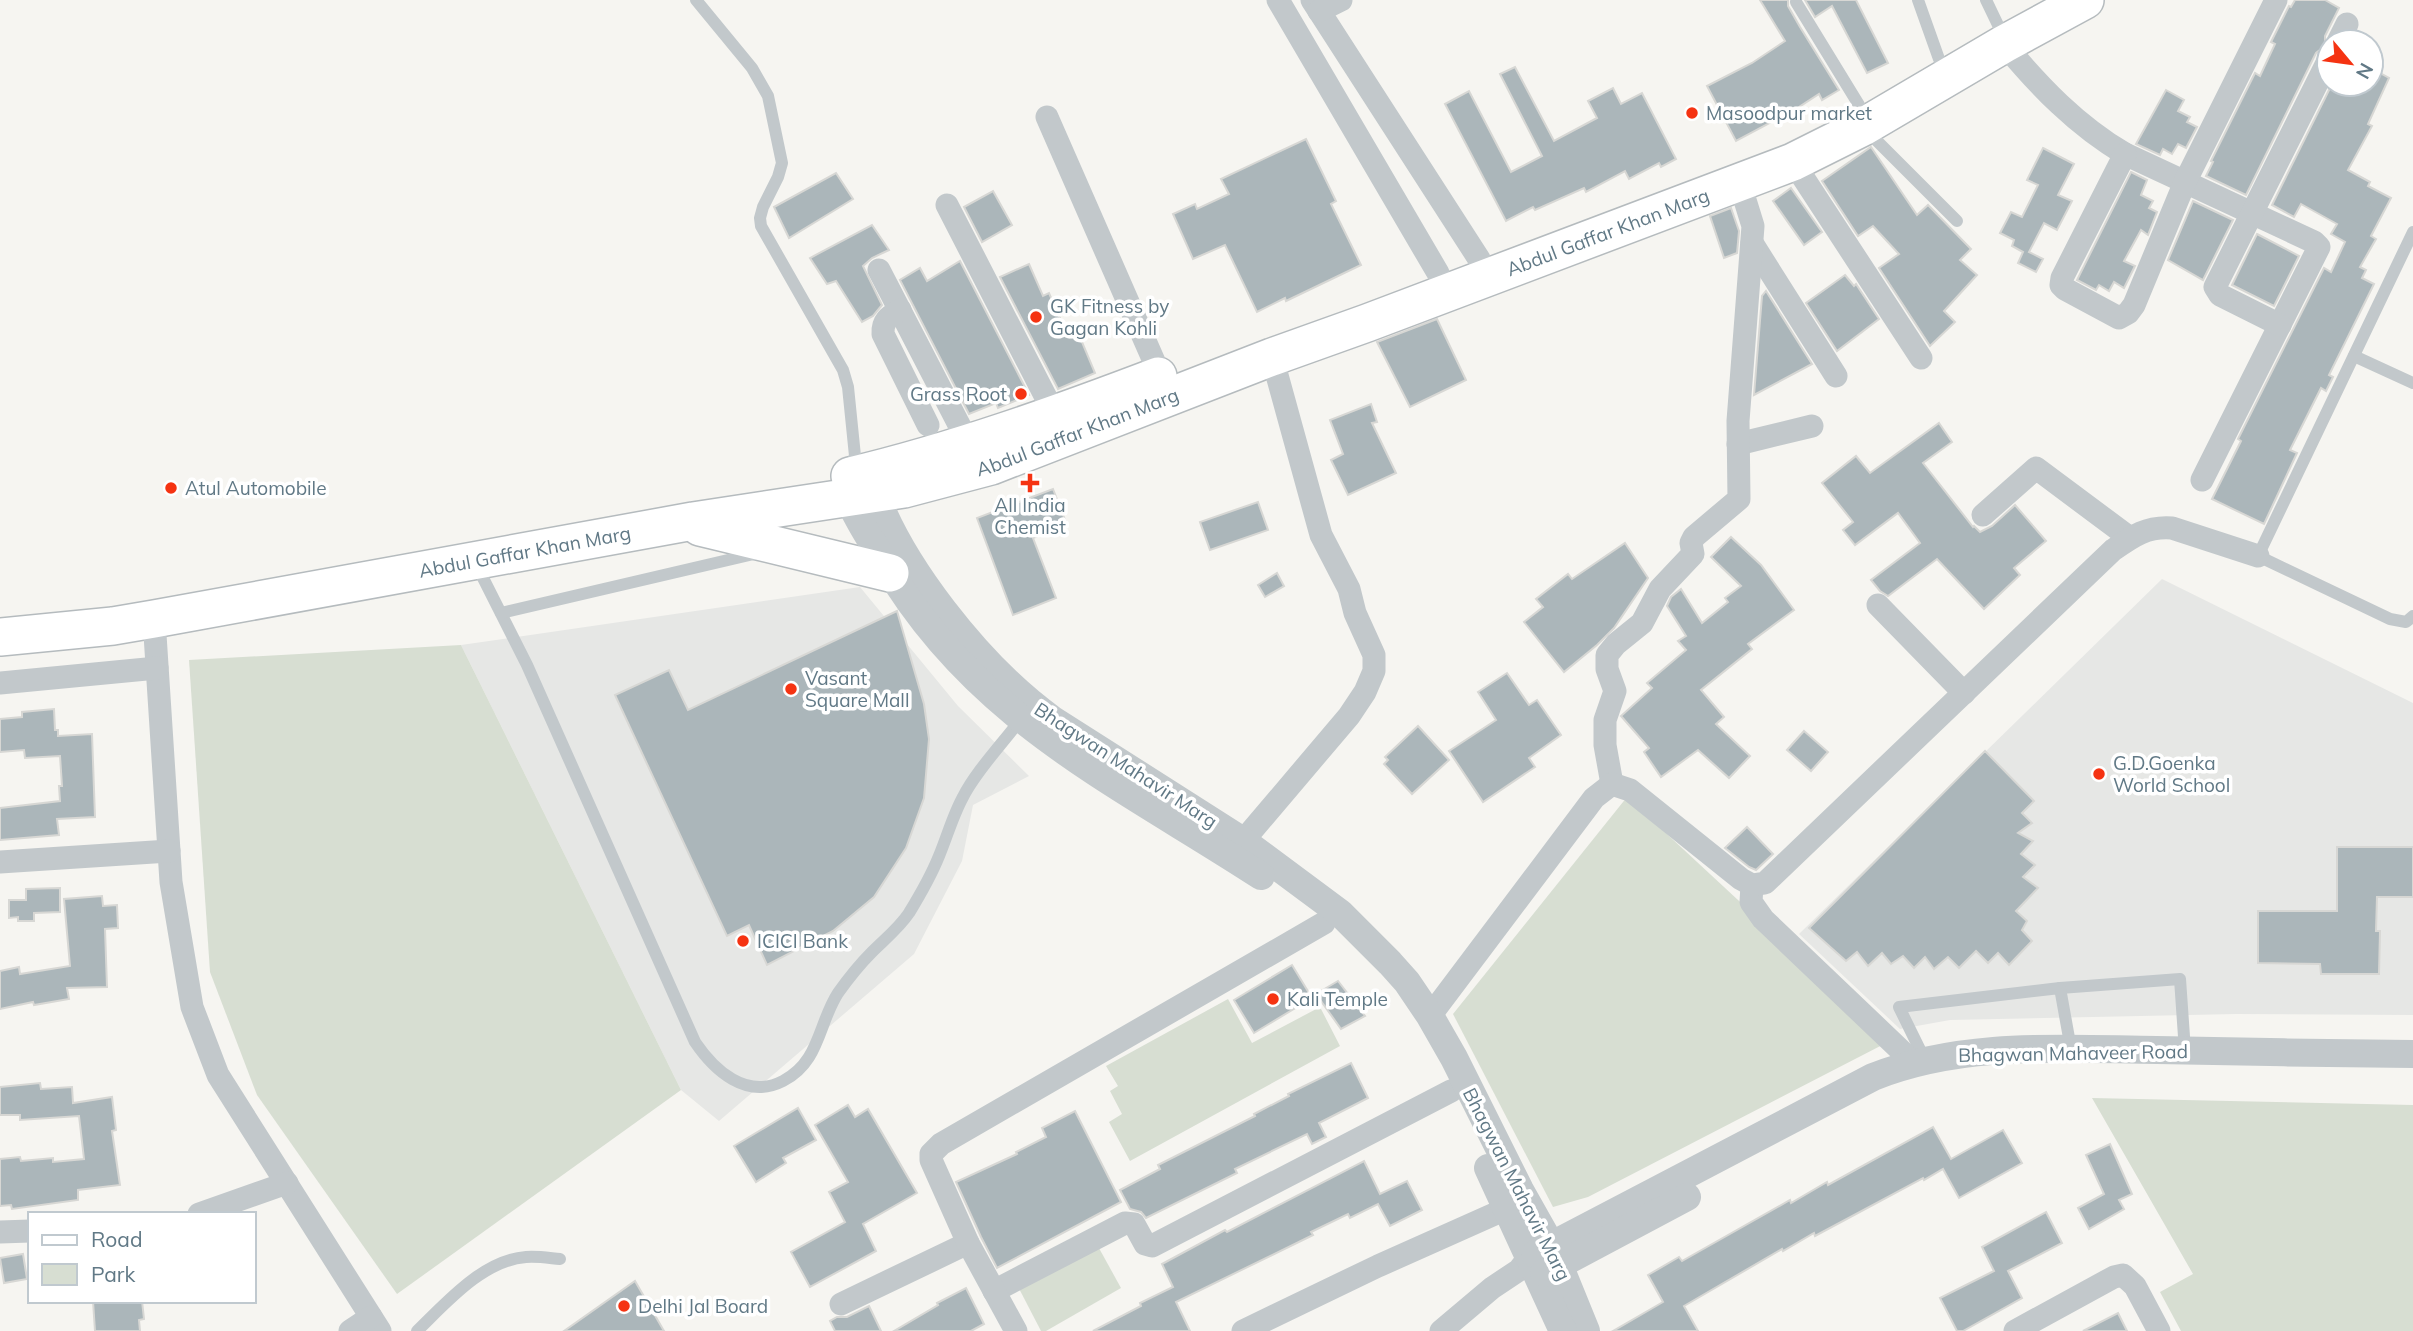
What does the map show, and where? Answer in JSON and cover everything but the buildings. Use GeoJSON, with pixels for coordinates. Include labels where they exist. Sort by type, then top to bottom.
{"type":"FeatureCollection","features":[{"type":"Feature","properties":{"kind":"main road","name":"Abdul Gaffar Khan Marg"},"geometry":{"type":"LineString","coordinates":[[0,637],[114,626],[681,523],[859,479],[1054,413],[1634,204],[1804,133],[1861,116],[1939,59],[1996,23],[2042,0]]}},
{"type":"Feature","properties":{"kind":"main road","name":"Abdul Gaffar Khan Marg"},"geometry":{"type":"LineString","coordinates":[[0,613],[142,600],[537,525],[859,479],[904,489],[991,467],[1272,357],[1793,162],[1996,23],[2085,0]]}},
{"type":"Feature","properties":{"kind":"main road"},"geometry":{"type":"LineString","coordinates":[[681,523],[890,573]]}},
{"type":"Feature","properties":{"kind":"street"},"geometry":{"type":"LineString","coordinates":[[1278,0],[1438,273]]}},
{"type":"Feature","properties":{"kind":"street"},"geometry":{"type":"LineString","coordinates":[[1342,0],[1316,6],[1479,259]]}},
{"type":"Feature","properties":{"kind":"street"},"geometry":{"type":"LineString","coordinates":[[2125,154],[2062,278],[2061,285],[2113,316],[2124,317],[2134,305],[2185,182],[2276,0]]}},
{"type":"Feature","properties":{"kind":"street"},"geometry":{"type":"LineString","coordinates":[[1996,23],[2052,99],[2088,130],[2125,154],[2314,242],[2319,247],[2202,480]]}},
{"type":"Feature","properties":{"kind":"street"},"geometry":{"type":"LineString","coordinates":[[2280,326],[2220,295],[2216,290],[2216,282],[2315,87]]}},
{"type":"Feature","properties":{"kind":"street"},"geometry":{"type":"LineString","coordinates":[[1047,117],[1160,375]]}},
{"type":"Feature","properties":{"kind":"street"},"geometry":{"type":"LineString","coordinates":[[1793,162],[1921,358]]}},
{"type":"Feature","properties":{"kind":"street"},"geometry":{"type":"LineString","coordinates":[[1612,784],[1605,746],[1605,720],[1615,691],[1607,669],[1607,655],[1616,643],[1642,623],[1660,589],[1693,554],[1691,543],[1694,537],[1739,499],[1738,421],[1753,226],[1740,184]]}},
{"type":"Feature","properties":{"kind":"street"},"geometry":{"type":"LineString","coordinates":[[947,205],[1054,413]]}},
{"type":"Feature","properties":{"kind":"street"},"geometry":{"type":"LineString","coordinates":[[1752,243],[1836,376]]}},
{"type":"Feature","properties":{"kind":"street"},"geometry":{"type":"LineString","coordinates":[[879,270],[968,442]]}},
{"type":"Feature","properties":{"kind":"street"},"geometry":{"type":"LineString","coordinates":[[900,310],[887,318],[882,325],[883,334],[928,425]]}},
{"type":"Feature","properties":{"kind":"street"},"geometry":{"type":"LineString","coordinates":[[1239,850],[1349,716],[1366,692],[1374,671],[1374,655],[1355,613],[1349,589],[1321,535],[1272,357]]}},
{"type":"Feature","properties":{"kind":"street"},"geometry":{"type":"LineString","coordinates":[[1738,443],[1812,426]]}},
{"type":"Feature","properties":{"kind":"street"},"geometry":{"type":"LineString","coordinates":[[1983,515],[2036,468],[2130,538]]}},
{"type":"Feature","properties":{"kind":"street","name":"Bhagwan Mahavir Marg"},"geometry":{"type":"LineString","coordinates":[[859,479],[890,573],[940,642],[988,691],[1020,720],[1118,788],[1239,850],[1280,889],[1349,945],[1391,991],[1451,1091],[1508,1208],[1545,1260],[1563,1331]]}},
{"type":"Feature","properties":{"kind":"street","name":"Bhagwan Mahavir Marg"},"geometry":{"type":"LineString","coordinates":[[859,479],[916,573],[994,670],[1032,704],[1239,850],[1340,912],[1407,982],[1430,1016],[1545,1260],[1586,1331]]}},
{"type":"Feature","properties":{"kind":"street"},"geometry":{"type":"LineString","coordinates":[[1612,784],[1630,790],[1741,879],[1752,885],[1765,883],[2113,550],[2130,538],[2145,530],[2172,528],[2258,556]]}},
{"type":"Feature","properties":{"kind":"street"},"geometry":{"type":"LineString","coordinates":[[1878,605],[1964,693]]}},
{"type":"Feature","properties":{"kind":"street"},"geometry":{"type":"LineString","coordinates":[[153,619],[171,882],[192,1007],[218,1075],[376,1324],[349,1331]]}},
{"type":"Feature","properties":{"kind":"street"},"geometry":{"type":"LineString","coordinates":[[0,683],[157,668]]}},
{"type":"Feature","properties":{"kind":"street"},"geometry":{"type":"LineString","coordinates":[[1430,1016],[1594,798],[1612,784]]}},
{"type":"Feature","properties":{"kind":"street"},"geometry":{"type":"LineString","coordinates":[[0,862],[169,852]]}},
{"type":"Feature","properties":{"kind":"street"},"geometry":{"type":"LineString","coordinates":[[1752,885],[1751,902],[1763,919],[1919,1061]]}},
{"type":"Feature","properties":{"kind":"street"},"geometry":{"type":"LineString","coordinates":[[1016,1331],[968,1243],[931,1160],[931,1154],[936,1148],[1324,923]]}},
{"type":"Feature","properties":{"kind":"street","name":"Bhagwan Mahaveer Road"},"geometry":{"type":"LineString","coordinates":[[1545,1260],[1873,1077],[1919,1061],[1990,1051],[2071,1049],[2413,1054]]}},
{"type":"Feature","properties":{"kind":"street","name":"Bhagwan Mahaveer Road"},"geometry":{"type":"LineString","coordinates":[[1545,1260],[1885,1093],[1927,1077],[1967,1069],[2021,1066],[2413,1072]]}},
{"type":"Feature","properties":{"kind":"street"},"geometry":{"type":"LineString","coordinates":[[994,1291],[1125,1223],[1134,1224],[1145,1244],[1152,1246],[1451,1091]]}},
{"type":"Feature","properties":{"kind":"street"},"geometry":{"type":"LineString","coordinates":[[205,1212],[287,1183]]}},
{"type":"Feature","properties":{"kind":"street"},"geometry":{"type":"LineString","coordinates":[[1242,1331],[1508,1208]]}},
{"type":"Feature","properties":{"kind":"street"},"geometry":{"type":"LineString","coordinates":[[0,1232],[28,1231]]}},
{"type":"Feature","properties":{"kind":"street"},"geometry":{"type":"LineString","coordinates":[[841,1304],[968,1243]]}},
{"type":"Feature","properties":{"kind":"street"},"geometry":{"type":"LineString","coordinates":[[1441,1331],[1470,1321],[1492,1288],[1519,1270],[1545,1260]]}},
{"type":"Feature","properties":{"kind":"street"},"geometry":{"type":"LineString","coordinates":[[2015,1331],[2123,1275],[2135,1286],[2159,1331]]}},
{"type":"Feature","properties":{"kind":"lane"},"geometry":{"type":"LineString","coordinates":[[696,0],[752,68],[768,96],[782,163],[763,207],[761,226],[843,370],[849,394],[859,479]]}},
{"type":"Feature","properties":{"kind":"lane"},"geometry":{"type":"LineString","coordinates":[[1918,0],[1939,59]]}},
{"type":"Feature","properties":{"kind":"lane"},"geometry":{"type":"LineString","coordinates":[[1796,2],[1861,116],[1957,221]]}},
{"type":"Feature","properties":{"kind":"lane"},"geometry":{"type":"LineString","coordinates":[[2413,232],[2258,556],[2390,619],[2406,622],[2413,615]]}},
{"type":"Feature","properties":{"kind":"lane"},"geometry":{"type":"LineString","coordinates":[[2354,356],[2413,383]]}},
{"type":"Feature","properties":{"kind":"lane"},"geometry":{"type":"LineString","coordinates":[[501,613],[786,546]]}},
{"type":"Feature","properties":{"kind":"lane"},"geometry":{"type":"LineString","coordinates":[[474,560],[527,665],[695,1042],[708,1062],[722,1074],[743,1084],[756,1087],[774,1085],[786,1080],[807,1061],[814,1051],[822,1026],[838,993],[869,954],[907,916],[937,860],[963,796],[1020,720]]}},
{"type":"Feature","properties":{"kind":"lane"},"geometry":{"type":"LineString","coordinates":[[1919,1061],[1899,1007],[2060,988],[2180,979],[2185,1051]]}},
{"type":"Feature","properties":{"kind":"lane"},"geometry":{"type":"LineString","coordinates":[[2060,988],[2071,1049]]}},
{"type":"Feature","properties":{"kind":"lane"},"geometry":{"type":"LineString","coordinates":[[417,1331],[468,1284],[489,1270],[525,1257],[560,1259]]}},
{"type":"Feature","properties":{"kind":"shaded area","name":"G.D.Goenka World School"},"geometry":{"type":"Polygon","coordinates":[[[2162,579],[2413,703],[2413,1015],[2236,1014],[1950,1020],[1900,1029],[1799,934],[2162,579]]]}},
{"type":"Feature","properties":{"kind":"shaded area","name":"Vasant Square Mall"},"geometry":{"type":"Polygon","coordinates":[[[860,587],[958,706],[1029,776],[973,805],[962,861],[914,954],[719,1121],[681,1090],[461,645],[860,587]]]}},
{"type":"Feature","properties":{"kind":"green space"},"geometry":{"type":"Polygon","coordinates":[[[461,645],[681,1090],[397,1294],[257,1095],[210,972],[189,660],[461,645]]]}},
{"type":"Feature","properties":{"kind":"green space"},"geometry":{"type":"Polygon","coordinates":[[[1627,797],[1890,1041],[1588,1197],[1553,1207],[1453,1014],[1627,797]]]}},
{"type":"Feature","properties":{"kind":"green space"},"geometry":{"type":"Polygon","coordinates":[[[1228,999],[1252,1043],[1320,1007],[1340,1046],[1130,1161],[1109,1122],[1122,1114],[1110,1091],[1118,1086],[1106,1066],[1228,999]]]}},
{"type":"Feature","properties":{"kind":"green space"},"geometry":{"type":"Polygon","coordinates":[[[2092,1098],[2413,1105],[2413,1331],[2181,1331],[2160,1292],[2193,1274],[2092,1098]]]}},
{"type":"Feature","properties":{"kind":"green space"},"geometry":{"type":"Polygon","coordinates":[[[1089,1230],[1121,1288],[1046,1331],[1041,1331],[1011,1273],[1089,1230]]]}},
{"type":"Feature","properties":{"kind":"place","name":"Masoodpur market"},"geometry":{"type":"Point","coordinates":[1692,113]}},
{"type":"Feature","properties":{"kind":"place","name":"GK Fitness by Gagan Kohli"},"geometry":{"type":"Point","coordinates":[1036,317]}},
{"type":"Feature","properties":{"kind":"place","name":"Grass Root"},"geometry":{"type":"Point","coordinates":[1021,394]}},
{"type":"Feature","properties":{"kind":"place","name":"All India Chemist"},"geometry":{"type":"Point","coordinates":[1030,483]}},
{"type":"Feature","properties":{"kind":"place","name":"Atul Automobile"},"geometry":{"type":"Point","coordinates":[171,488]}},
{"type":"Feature","properties":{"kind":"place","name":"Vasant Square Mall"},"geometry":{"type":"Point","coordinates":[791,689]}},
{"type":"Feature","properties":{"kind":"place","name":"G.D.Goenka World School"},"geometry":{"type":"Point","coordinates":[2099,774]}},
{"type":"Feature","properties":{"kind":"place","name":"ICICI Bank"},"geometry":{"type":"Point","coordinates":[743,941]}},
{"type":"Feature","properties":{"kind":"place","name":"Kali Temple"},"geometry":{"type":"Point","coordinates":[1273,999]}},
{"type":"Feature","properties":{"kind":"place","name":"Delhi Jal Board"},"geometry":{"type":"Point","coordinates":[624,1306]}}]}
